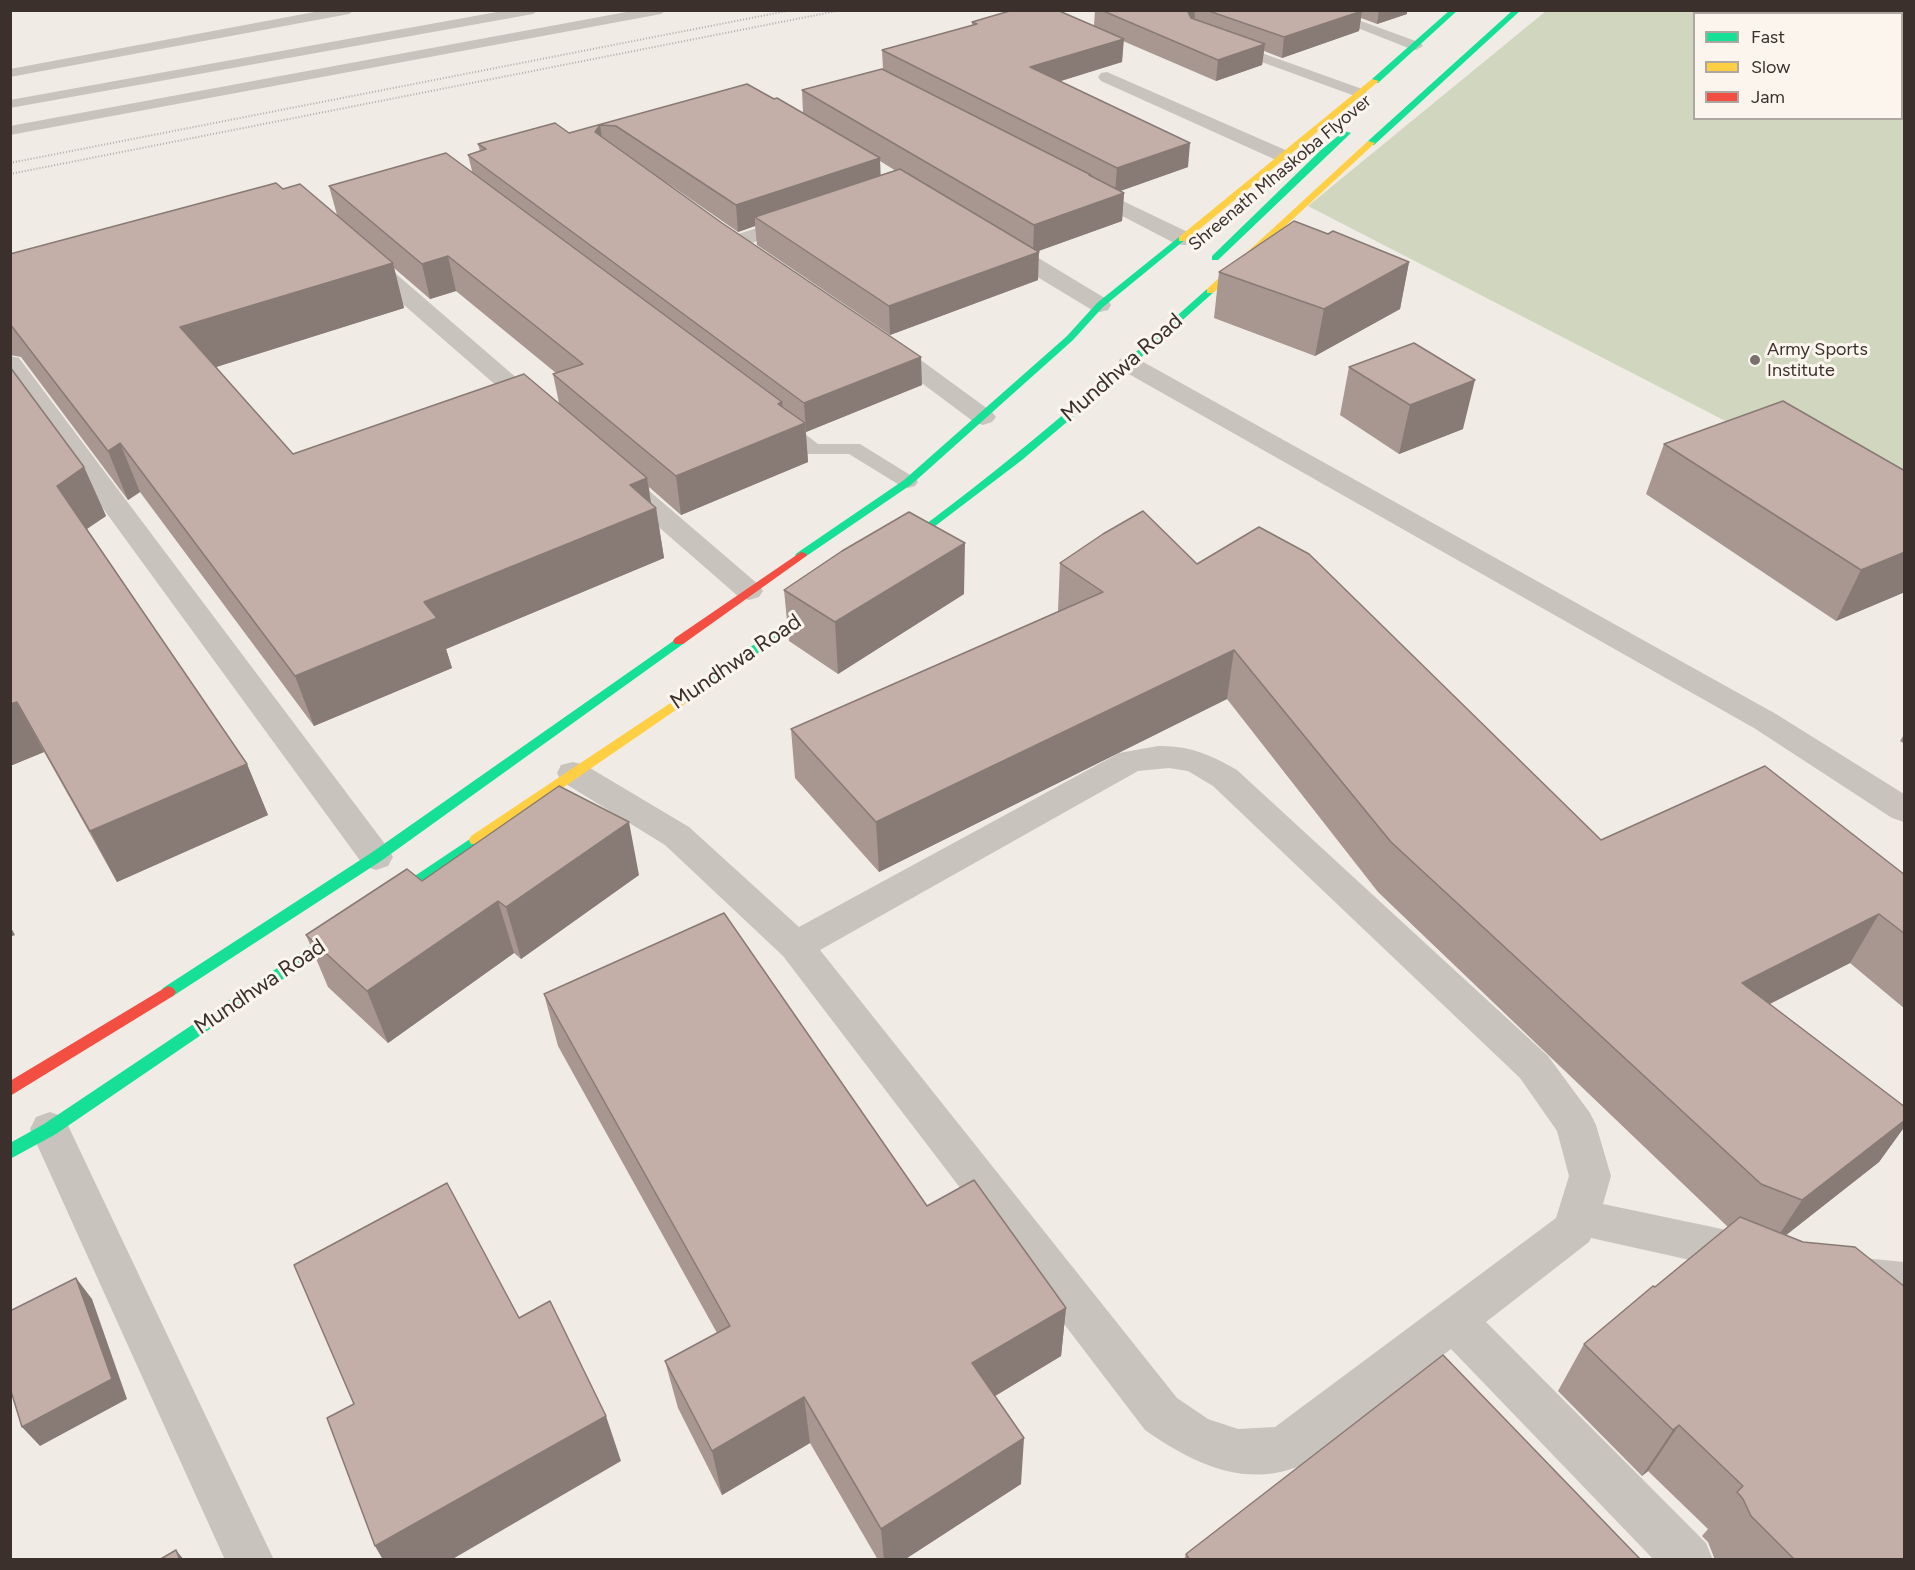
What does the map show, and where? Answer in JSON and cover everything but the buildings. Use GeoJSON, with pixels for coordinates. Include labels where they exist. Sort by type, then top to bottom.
{"type":"FeatureCollection","features":[{"type":"Feature","properties":{"kind":"main road"},"geometry":{"type":"LineString","coordinates":[[1480,26],[1498,10]]}},
{"type":"Feature","properties":{"kind":"main road","name":"Mundhwa Road"},"geometry":{"type":"LineString","coordinates":[[882,561],[939,521],[1129,364],[1166,320],[1518,10]]}},
{"type":"Feature","properties":{"kind":"main road","name":"Mundhwa Road"},"geometry":{"type":"LineString","coordinates":[[10,1089],[229,954],[376,856],[749,591],[908,482],[983,417],[1079,328],[1103,313],[1145,267],[1184,238],[1416,46],[1459,16]]}},
{"type":"Feature","properties":{"kind":"main road","name":"Shreenath Mhaskoba Flyover"},"geometry":{"type":"LineString","coordinates":[[1164,272],[1355,109],[1459,16]]}},
{"type":"Feature","properties":{"kind":"main road","name":"Shreenath Mhaskoba Flyover"},"geometry":{"type":"LineString","coordinates":[[1201,271],[1324,152],[1358,124]]}},
{"type":"Feature","properties":{"kind":"main road","name":"Mundhwa Road"},"geometry":{"type":"LineString","coordinates":[[10,1152],[50,1129],[834,594]]}},
{"type":"Feature","properties":{"kind":"street"},"geometry":{"type":"LineString","coordinates":[[1107,77],[1283,156]]}},
{"type":"Feature","properties":{"kind":"street"},"geometry":{"type":"LineString","coordinates":[[1066,180],[1184,238]]}},
{"type":"Feature","properties":{"kind":"street"},"geometry":{"type":"LineString","coordinates":[[734,243],[823,213]]}},
{"type":"Feature","properties":{"kind":"street"},"geometry":{"type":"LineString","coordinates":[[715,229],[753,256]]}},
{"type":"Feature","properties":{"kind":"street"},"geometry":{"type":"LineString","coordinates":[[983,235],[1103,313]]}},
{"type":"Feature","properties":{"kind":"street"},"geometry":{"type":"LineString","coordinates":[[350,246],[558,426]]}},
{"type":"Feature","properties":{"kind":"street"},"geometry":{"type":"LineString","coordinates":[[870,335],[983,417]]}},
{"type":"Feature","properties":{"kind":"street"},"geometry":{"type":"LineString","coordinates":[[10,363],[376,856]]}},
{"type":"Feature","properties":{"kind":"street"},"geometry":{"type":"LineString","coordinates":[[1129,364],[1766,722],[1905,810]]}},
{"type":"Feature","properties":{"kind":"street"},"geometry":{"type":"LineString","coordinates":[[604,465],[749,591]]}},
{"type":"Feature","properties":{"kind":"street"},"geometry":{"type":"LineString","coordinates":[[573,772],[677,836],[796,946],[1161,1414],[1194,1437],[1238,1452],[1282,1449],[1574,1229],[1590,1176],[1576,1125],[1534,1067],[1225,778],[1201,762],[1173,755],[1130,761],[796,946]]}},
{"type":"Feature","properties":{"kind":"street"},"geometry":{"type":"LineString","coordinates":[[50,1129],[250,1560]]}},
{"type":"Feature","properties":{"kind":"street"},"geometry":{"type":"LineString","coordinates":[[1578,1217],[1722,1248],[1770,1269],[1905,1282]]}},
{"type":"Feature","properties":{"kind":"street"},"geometry":{"type":"LineString","coordinates":[[1453,1320],[1689,1560]]}},
{"type":"Feature","properties":{"kind":"lane"},"geometry":{"type":"LineString","coordinates":[[10,74],[349,10]]}},
{"type":"Feature","properties":{"kind":"lane"},"geometry":{"type":"LineString","coordinates":[[10,104],[532,10]]}},
{"type":"Feature","properties":{"kind":"lane"},"geometry":{"type":"LineString","coordinates":[[10,131],[661,10]]}},
{"type":"Feature","properties":{"kind":"lane"},"geometry":{"type":"LineString","coordinates":[[1318,10],[1416,46]]}},
{"type":"Feature","properties":{"kind":"lane"},"geometry":{"type":"LineString","coordinates":[[1217,41],[1360,93]]}},
{"type":"Feature","properties":{"kind":"lane"},"geometry":{"type":"LineString","coordinates":[[10,90],[127,69]]}},
{"type":"Feature","properties":{"kind":"lane"},"geometry":{"type":"LineString","coordinates":[[768,414],[814,450],[853,448],[908,482]]}},
{"type":"Feature","properties":{"kind":"green space","name":"Army Sports Institute"},"geometry":{"type":"Polygon","coordinates":[[[1546,11],[1904,11],[1904,513],[1308,206],[1546,11]]]}},
{"type":"Feature","properties":{"kind":"railway"},"geometry":{"type":"LineString","coordinates":[[10,163],[792,10]]}},
{"type":"Feature","properties":{"kind":"railway"},"geometry":{"type":"LineString","coordinates":[[10,174],[842,10]]}},
{"type":"Feature","properties":{"kind":"traffic: fast"},"geometry":{"type":"LineString","coordinates":[[1375,81],[1455,10]]}},
{"type":"Feature","properties":{"kind":"traffic: fast"},"geometry":{"type":"LineString","coordinates":[[1371,143],[1518,10]]}},
{"type":"Feature","properties":{"kind":"traffic: fast"},"geometry":{"type":"LineString","coordinates":[[1215,258],[1324,152],[1347,133]]}},
{"type":"Feature","properties":{"kind":"traffic: fast"},"geometry":{"type":"LineString","coordinates":[[801,555],[908,482],[1070,338],[1100,305],[1182,239]]}},
{"type":"Feature","properties":{"kind":"traffic: fast"},"geometry":{"type":"LineString","coordinates":[[897,550],[979,490],[1018,458],[1210,291]]}},
{"type":"Feature","properties":{"kind":"traffic: fast"},"geometry":{"type":"LineString","coordinates":[[681,700],[823,602]]}},
{"type":"Feature","properties":{"kind":"traffic: fast"},"geometry":{"type":"LineString","coordinates":[[168,992],[376,857],[679,641]]}},
{"type":"Feature","properties":{"kind":"traffic: fast"},"geometry":{"type":"LineString","coordinates":[[10,1152],[50,1129],[476,840]]}},
{"type":"Feature","properties":{"kind":"traffic: slow"},"geometry":{"type":"LineString","coordinates":[[1182,239],[1375,81]]}},
{"type":"Feature","properties":{"kind":"traffic: slow"},"geometry":{"type":"LineString","coordinates":[[1210,291],[1371,143]]}},
{"type":"Feature","properties":{"kind":"traffic: slow"},"geometry":{"type":"LineString","coordinates":[[476,840],[681,700]]}},
{"type":"Feature","properties":{"kind":"traffic: jam"},"geometry":{"type":"LineString","coordinates":[[679,641],[801,555]]}},
{"type":"Feature","properties":{"kind":"traffic: jam"},"geometry":{"type":"LineString","coordinates":[[10,1089],[168,992]]}},
{"type":"Feature","properties":{"kind":"place","name":"Army Sports Institute"},"geometry":{"type":"Point","coordinates":[1755,360]}}]}
